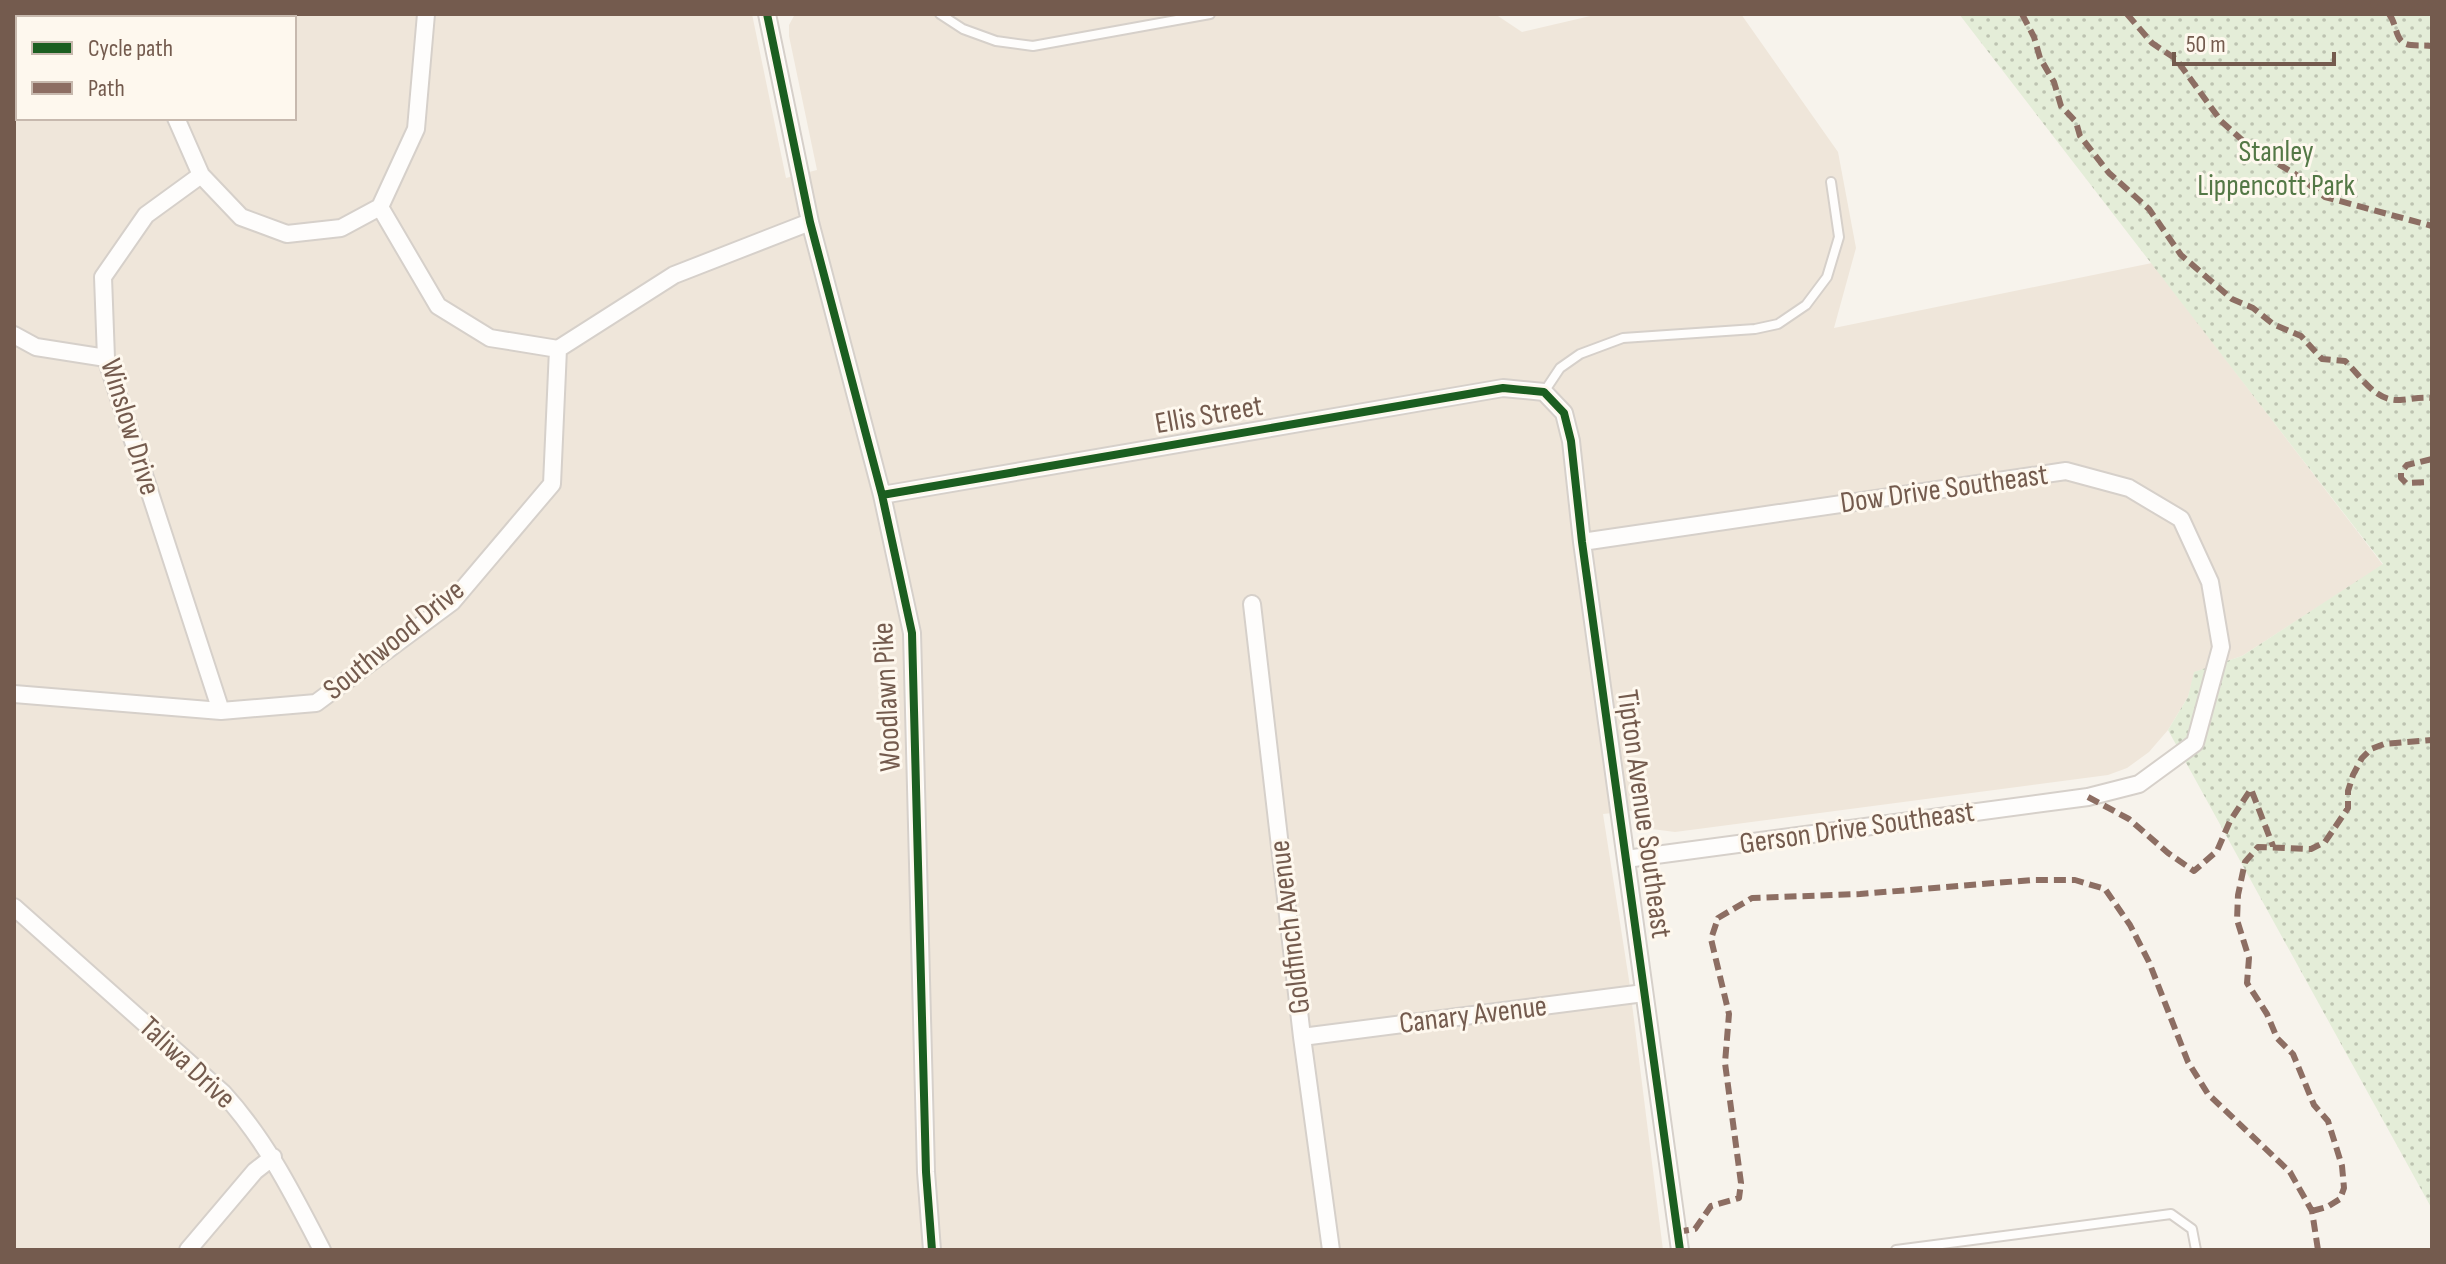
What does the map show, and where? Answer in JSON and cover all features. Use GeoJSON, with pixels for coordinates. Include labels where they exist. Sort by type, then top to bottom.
{"type":"FeatureCollection","features":[{"type":"Feature","properties":{"kind":"street"},"geometry":{"type":"LineString","coordinates":[[177,120],[201,175],[241,217],[287,234],[341,228],[380,207],[416,129],[426,14]]}},
{"type":"Feature","properties":{"kind":"street","name":"Woodlawn Pike"},"geometry":{"type":"LineString","coordinates":[[767,14],[810,222],[882,495],[912,633],[926,1172],[932,1250]]}},
{"type":"Feature","properties":{"kind":"street","name":"Winslow Drive"},"geometry":{"type":"LineString","coordinates":[[201,175],[146,215],[103,277],[106,358],[221,711]]}},
{"type":"Feature","properties":{"kind":"street"},"geometry":{"type":"LineString","coordinates":[[380,207],[438,306],[490,338],[558,349],[674,275],[810,222]]}},
{"type":"Feature","properties":{"kind":"street"},"geometry":{"type":"LineString","coordinates":[[14,335],[36,347],[106,358]]}},
{"type":"Feature","properties":{"kind":"street","name":"Southwood Drive"},"geometry":{"type":"LineString","coordinates":[[14,694],[221,711],[316,703],[452,602],[552,484],[558,349]]}},
{"type":"Feature","properties":{"kind":"street","name":"Ellis Street"},"geometry":{"type":"LineString","coordinates":[[882,495],[1503,388],[1544,392]]}},
{"type":"Feature","properties":{"kind":"street","name":"Tipton Avenue Southeast"},"geometry":{"type":"LineString","coordinates":[[1544,392],[1564,413],[1571,441],[1582,542],[1680,1250]]}},
{"type":"Feature","properties":{"kind":"street","name":"Dow Drive Southeast"},"geometry":{"type":"LineString","coordinates":[[1582,542],[2066,471],[2129,488],[2181,519],[2210,582],[2221,647],[2195,743],[2139,784],[2088,797]]}},
{"type":"Feature","properties":{"kind":"street","name":"Goldfinch Avenue"},"geometry":{"type":"LineString","coordinates":[[1252,604],[1302,1037],[1331,1250]]}},
{"type":"Feature","properties":{"kind":"street","name":"Gerson Drive Southeast"},"geometry":{"type":"LineString","coordinates":[[1626,859],[2088,797]]}},
{"type":"Feature","properties":{"kind":"street","name":"Taliwa Drive"},"geometry":{"type":"LineString","coordinates":[[14,907],[246,1117],[273,1157],[322,1250]]}},
{"type":"Feature","properties":{"kind":"street","name":"Canary Avenue"},"geometry":{"type":"LineString","coordinates":[[1302,1037],[1644,993]]}},
{"type":"Feature","properties":{"kind":"street"},"geometry":{"type":"LineString","coordinates":[[188,1250],[255,1171],[273,1157]]}},
{"type":"Feature","properties":{"kind":"lane"},"geometry":{"type":"LineString","coordinates":[[940,14],[963,29],[996,41],[1033,46],[1210,14]]}},
{"type":"Feature","properties":{"kind":"lane"},"geometry":{"type":"LineString","coordinates":[[1141,15],[1144,27]]}},
{"type":"Feature","properties":{"kind":"lane"},"geometry":{"type":"LineString","coordinates":[[1544,392],[1560,368],[1580,354],[1623,338],[1755,329],[1778,324],[1806,305],[1827,277],[1839,237],[1831,182]]}},
{"type":"Feature","properties":{"kind":"lane"},"geometry":{"type":"LineString","coordinates":[[1896,1250],[2171,1214],[2192,1229],[2196,1250]]}},
{"type":"Feature","properties":{"kind":"shaded area"},"geometry":{"type":"Polygon","coordinates":[[[14,14],[752,14],[786,178],[817,170],[789,36],[789,25],[795,14],[1495,14],[1522,32],[1599,14],[1741,14],[1838,152],[1856,248],[1834,328],[2152,263],[2383,565],[2242,656],[2195,672],[2188,697],[2168,730],[2149,752],[2127,768],[2108,775],[1675,832],[1652,829],[1639,810],[1603,814],[1629,980],[1663,1250],[14,1250],[14,14]]]}},
{"type":"Feature","properties":{"kind":"green space","name":"Stanley Lippencott Park"},"geometry":{"type":"Polygon","coordinates":[[[1959,14],[2432,14],[2432,1209],[2168,730],[2188,697],[2194,672],[2242,656],[2383,564],[1959,14]]]}},
{"type":"Feature","properties":{"kind":"marked path"},"geometry":{"type":"LineString","coordinates":[[2022,14],[2040,58],[2054,82],[2061,106],[2076,122],[2080,136],[2109,173],[2149,209],[2181,255],[2232,299],[2253,308],[2273,324],[2301,336],[2322,359],[2345,361],[2383,397],[2391,400],[2432,398]]}},
{"type":"Feature","properties":{"kind":"marked path"},"geometry":{"type":"LineString","coordinates":[[2127,14],[2152,43],[2176,59],[2221,121],[2250,147],[2295,174],[2325,197],[2432,226]]}},
{"type":"Feature","properties":{"kind":"marked path"},"geometry":{"type":"LineString","coordinates":[[2389,14],[2399,38],[2406,44],[2432,46]]}},
{"type":"Feature","properties":{"kind":"marked path"},"geometry":{"type":"LineString","coordinates":[[2432,459],[2407,465],[2401,472],[2401,478],[2406,483],[2432,482]]}},
{"type":"Feature","properties":{"kind":"marked path"},"geometry":{"type":"LineString","coordinates":[[2312,1211],[2340,1199],[2344,1188],[2342,1166],[2328,1121],[2314,1105],[2293,1054],[2277,1038],[2267,1014],[2247,983],[2249,958],[2237,920],[2238,895],[2245,862],[2258,847],[2311,849],[2325,842],[2348,808],[2348,791],[2353,775],[2371,749],[2384,744],[2432,740]]}},
{"type":"Feature","properties":{"kind":"marked path"},"geometry":{"type":"LineString","coordinates":[[2088,797],[2129,819],[2194,871],[2217,851],[2230,821],[2251,789],[2273,846]]}},
{"type":"Feature","properties":{"kind":"marked path"},"geometry":{"type":"LineString","coordinates":[[1677,1232],[1695,1229],[1711,1206],[1739,1198],[1741,1183],[1725,1063],[1729,1014],[1711,939],[1718,918],[1752,898],[2075,880],[2105,889],[2130,925],[2149,962],[2188,1062],[2208,1094],[2290,1172],[2312,1211],[2318,1250]]}},
{"type":"Feature","properties":{"kind":"cycle path"},"geometry":{"type":"LineString","coordinates":[[767,14],[810,222],[882,495],[912,633],[926,1172],[932,1250]]}},
{"type":"Feature","properties":{"kind":"cycle path"},"geometry":{"type":"LineString","coordinates":[[882,495],[1503,388],[1544,392],[1564,413],[1571,441],[1582,542],[1680,1250]]}}]}
